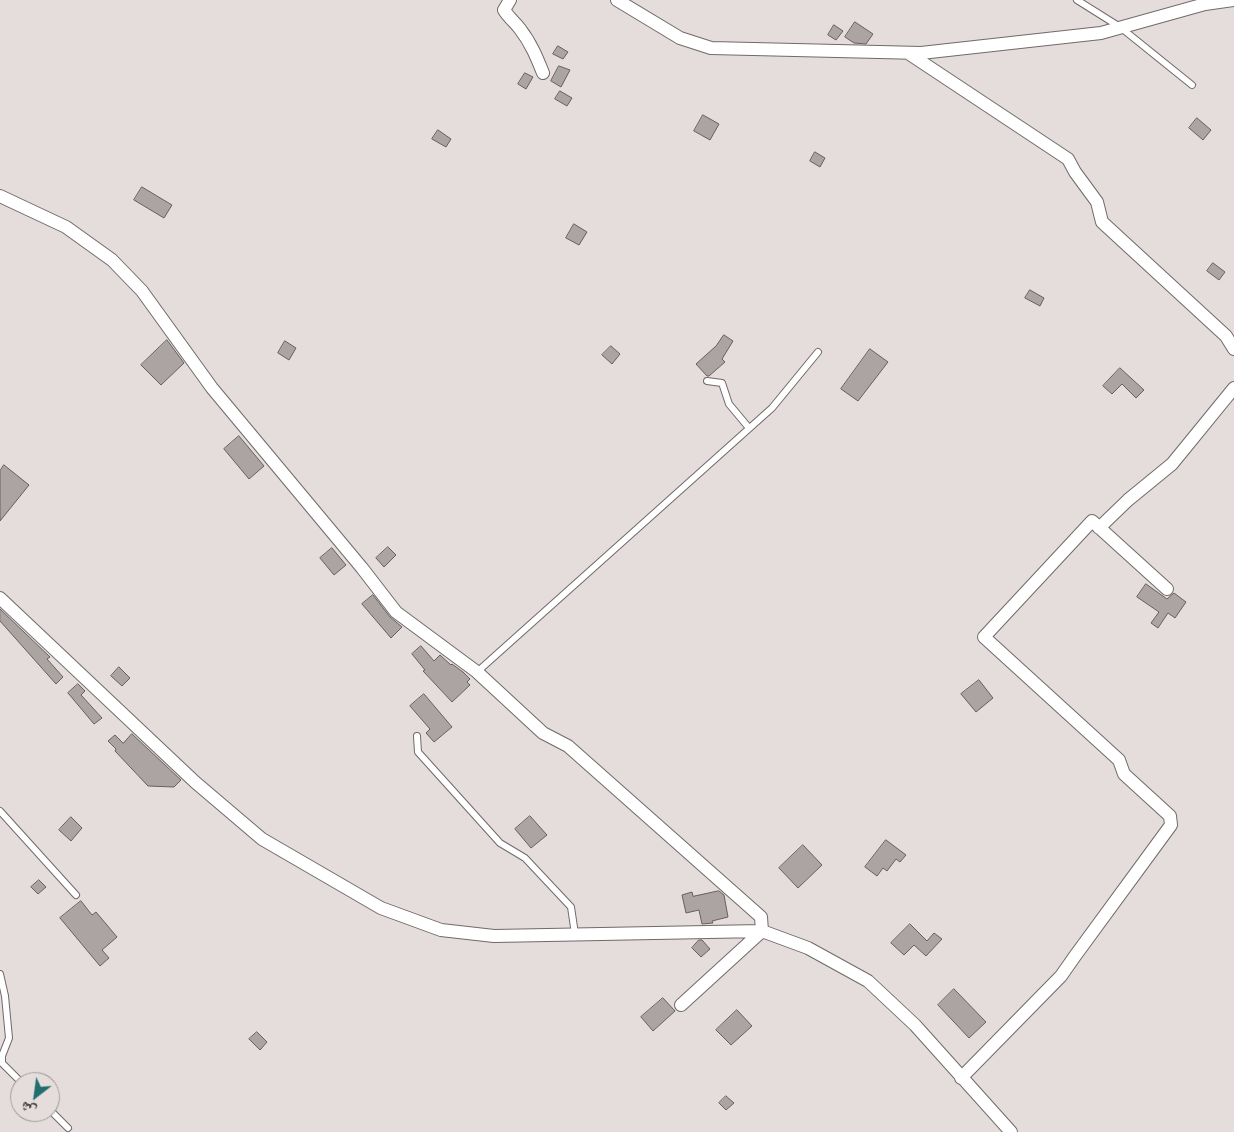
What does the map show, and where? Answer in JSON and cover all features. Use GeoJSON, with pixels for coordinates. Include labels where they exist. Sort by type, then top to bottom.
{"type":"FeatureCollection","features":[{"type":"Feature","properties":{"kind":"street"},"geometry":{"type":"LineString","coordinates":[[510,0],[504,10],[508,17],[520,28],[535,51],[543,73]]}},
{"type":"Feature","properties":{"kind":"street"},"geometry":{"type":"LineString","coordinates":[[618,0],[680,38],[711,48],[921,53],[1101,33],[1205,4],[1234,0]]}},
{"type":"Feature","properties":{"kind":"street"},"geometry":{"type":"LineString","coordinates":[[908,52],[1068,159],[1097,202],[1102,222],[1226,336],[1234,349]]}},
{"type":"Feature","properties":{"kind":"street"},"geometry":{"type":"LineString","coordinates":[[0,196],[66,227],[112,260],[142,291],[212,388],[362,568],[396,612],[477,672],[543,733],[568,746],[761,917],[762,931]]}},
{"type":"Feature","properties":{"kind":"street"},"geometry":{"type":"LineString","coordinates":[[1099,528],[1128,500],[1172,464],[1234,388]]}},
{"type":"Feature","properties":{"kind":"street"},"geometry":{"type":"LineString","coordinates":[[961,1078],[1061,976],[1171,825],[1170,816],[1124,774],[1120,760],[984,637],[1092,521],[1167,589]]}},
{"type":"Feature","properties":{"kind":"street"},"geometry":{"type":"LineString","coordinates":[[0,598],[195,782],[262,839],[381,908],[442,930],[494,936],[762,931],[808,948],[868,981],[915,1025],[1011,1132]]}},
{"type":"Feature","properties":{"kind":"street"},"geometry":{"type":"LineString","coordinates":[[681,1005],[762,931]]}},
{"type":"Feature","properties":{"kind":"lane"},"geometry":{"type":"LineString","coordinates":[[1077,0],[1120,27],[1192,85]]}},
{"type":"Feature","properties":{"kind":"lane"},"geometry":{"type":"LineString","coordinates":[[477,672],[772,408],[818,352]]}},
{"type":"Feature","properties":{"kind":"lane"},"geometry":{"type":"LineString","coordinates":[[707,380],[722,383],[728,404],[749,428]]}},
{"type":"Feature","properties":{"kind":"lane"},"geometry":{"type":"LineString","coordinates":[[417,736],[418,752],[500,843],[525,858],[571,907],[575,934]]}},
{"type":"Feature","properties":{"kind":"lane"},"geometry":{"type":"LineString","coordinates":[[0,811],[76,895]]}},
{"type":"Feature","properties":{"kind":"lane"},"geometry":{"type":"LineString","coordinates":[[0,974],[9,1038],[2,1056],[2,1063],[11,1072]]}},
{"type":"Feature","properties":{"kind":"lane"},"geometry":{"type":"LineString","coordinates":[[60,1120],[68,1128]]}},
{"type":"Feature","properties":{"kind":"building"},"geometry":{"type":"Polygon","coordinates":[[[855,22],[873,34],[866,44],[854,43],[845,37],[855,22]]]}},
{"type":"Feature","properties":{"kind":"building"},"geometry":{"type":"Polygon","coordinates":[[[834,25],[843,31],[836,40],[828,35],[834,25]]]}},
{"type":"Feature","properties":{"kind":"building"},"geometry":{"type":"Polygon","coordinates":[[[558,46],[568,52],[563,59],[553,54],[558,46]]]}},
{"type":"Feature","properties":{"kind":"building"},"geometry":{"type":"Polygon","coordinates":[[[559,66],[570,70],[561,87],[551,81],[559,66]]]}},
{"type":"Feature","properties":{"kind":"building"},"geometry":{"type":"Polygon","coordinates":[[[525,73],[533,77],[526,89],[518,84],[525,73]]]}},
{"type":"Feature","properties":{"kind":"building"},"geometry":{"type":"Polygon","coordinates":[[[560,91],[572,98],[567,106],[555,99],[560,91]]]}},
{"type":"Feature","properties":{"kind":"building"},"geometry":{"type":"Polygon","coordinates":[[[703,115],[719,124],[710,140],[694,131],[703,115]]]}},
{"type":"Feature","properties":{"kind":"building"},"geometry":{"type":"Polygon","coordinates":[[[1197,118],[1211,130],[1203,140],[1189,128],[1197,118]]]}},
{"type":"Feature","properties":{"kind":"building"},"geometry":{"type":"Polygon","coordinates":[[[438,130],[451,139],[446,147],[432,139],[438,130]]]}},
{"type":"Feature","properties":{"kind":"building"},"geometry":{"type":"Polygon","coordinates":[[[815,152],[825,158],[820,167],[810,161],[815,152]]]}},
{"type":"Feature","properties":{"kind":"building"},"geometry":{"type":"Polygon","coordinates":[[[142,187],[172,205],[164,218],[134,200],[142,187]]]}},
{"type":"Feature","properties":{"kind":"building"},"geometry":{"type":"Polygon","coordinates":[[[574,224],[587,232],[579,245],[566,238],[574,224]]]}},
{"type":"Feature","properties":{"kind":"building"},"geometry":{"type":"Polygon","coordinates":[[[1213,263],[1225,272],[1219,280],[1207,271],[1213,263]]]}},
{"type":"Feature","properties":{"kind":"building"},"geometry":{"type":"Polygon","coordinates":[[[1030,290],[1044,298],[1040,306],[1025,298],[1030,290]]]}},
{"type":"Feature","properties":{"kind":"building"},"geometry":{"type":"Polygon","coordinates":[[[724,335],[733,341],[722,359],[725,362],[707,376],[696,364],[716,346],[724,335]]]}},
{"type":"Feature","properties":{"kind":"building"},"geometry":{"type":"Polygon","coordinates":[[[167,340],[184,363],[161,385],[141,365],[167,340]]]}},
{"type":"Feature","properties":{"kind":"building"},"geometry":{"type":"Polygon","coordinates":[[[285,341],[296,348],[289,360],[278,353],[285,341]]]}},
{"type":"Feature","properties":{"kind":"building"},"geometry":{"type":"Polygon","coordinates":[[[611,346],[620,354],[612,364],[602,355],[611,346]]]}},
{"type":"Feature","properties":{"kind":"building"},"geometry":{"type":"Polygon","coordinates":[[[870,349],[888,362],[858,401],[841,389],[870,349]]]}},
{"type":"Feature","properties":{"kind":"building"},"geometry":{"type":"Polygon","coordinates":[[[1120,368],[1144,390],[1136,398],[1122,384],[1112,394],[1103,386],[1120,368]]]}},
{"type":"Feature","properties":{"kind":"building"},"geometry":{"type":"Polygon","coordinates":[[[239,436],[264,466],[249,479],[224,449],[239,436]]]}},
{"type":"Feature","properties":{"kind":"building"},"geometry":{"type":"Polygon","coordinates":[[[4,465],[29,485],[0,521],[0,471],[4,465]]]}},
{"type":"Feature","properties":{"kind":"building"},"geometry":{"type":"Polygon","coordinates":[[[388,547],[396,555],[384,567],[376,558],[388,547]]]}},
{"type":"Feature","properties":{"kind":"building"},"geometry":{"type":"Polygon","coordinates":[[[332,548],[346,565],[334,575],[320,558],[332,548]]]}},
{"type":"Feature","properties":{"kind":"building"},"geometry":{"type":"Polygon","coordinates":[[[1146,584],[1167,599],[1174,593],[1186,602],[1175,618],[1168,613],[1158,628],[1151,623],[1159,612],[1137,597],[1146,584]]]}},
{"type":"Feature","properties":{"kind":"building"},"geometry":{"type":"Polygon","coordinates":[[[373,595],[390,617],[402,627],[391,638],[362,604],[373,595]]]}},
{"type":"Feature","properties":{"kind":"building"},"geometry":{"type":"Polygon","coordinates":[[[0,609],[50,657],[47,659],[63,677],[56,684],[0,621],[0,609]]]}},
{"type":"Feature","properties":{"kind":"building"},"geometry":{"type":"Polygon","coordinates":[[[421,646],[434,661],[440,655],[470,679],[467,682],[470,685],[452,702],[423,671],[425,670],[412,654],[421,646]]]}},
{"type":"Feature","properties":{"kind":"building"},"geometry":{"type":"Polygon","coordinates":[[[119,667],[130,678],[122,686],[111,676],[119,667]]]}},
{"type":"Feature","properties":{"kind":"building"},"geometry":{"type":"Polygon","coordinates":[[[979,680],[993,698],[976,712],[961,694],[979,680]]]}},
{"type":"Feature","properties":{"kind":"building"},"geometry":{"type":"Polygon","coordinates":[[[78,684],[85,691],[81,695],[102,718],[94,724],[68,693],[78,684]]]}},
{"type":"Feature","properties":{"kind":"building"},"geometry":{"type":"Polygon","coordinates":[[[424,694],[452,727],[434,742],[426,733],[430,729],[410,706],[424,694]]]}},
{"type":"Feature","properties":{"kind":"building"},"geometry":{"type":"Polygon","coordinates":[[[132,734],[181,780],[174,787],[148,786],[108,741],[115,735],[123,743],[132,734]]]}},
{"type":"Feature","properties":{"kind":"building"},"geometry":{"type":"Polygon","coordinates":[[[530,816],[547,835],[531,848],[515,829],[530,816]]]}},
{"type":"Feature","properties":{"kind":"building"},"geometry":{"type":"Polygon","coordinates":[[[71,817],[82,828],[71,841],[59,830],[71,817]]]}},
{"type":"Feature","properties":{"kind":"building"},"geometry":{"type":"Polygon","coordinates":[[[886,840],[906,855],[900,862],[896,859],[887,871],[883,868],[877,876],[865,867],[886,840]]]}},
{"type":"Feature","properties":{"kind":"building"},"geometry":{"type":"Polygon","coordinates":[[[803,845],[822,865],[798,888],[779,868],[803,845]]]}},
{"type":"Feature","properties":{"kind":"building"},"geometry":{"type":"Polygon","coordinates":[[[39,880],[46,887],[38,894],[31,887],[39,880]]]}},
{"type":"Feature","properties":{"kind":"building"},"geometry":{"type":"Polygon","coordinates":[[[719,891],[724,895],[728,917],[712,921],[713,923],[702,924],[699,910],[686,913],[682,895],[692,892],[693,896],[719,891]]]}},
{"type":"Feature","properties":{"kind":"building"},"geometry":{"type":"Polygon","coordinates":[[[81,901],[92,915],[96,912],[117,937],[102,950],[109,958],[100,966],[60,918],[81,901]]]}},
{"type":"Feature","properties":{"kind":"building"},"geometry":{"type":"Polygon","coordinates":[[[910,924],[927,941],[934,933],[942,939],[926,956],[914,945],[904,955],[891,943],[910,924]]]}},
{"type":"Feature","properties":{"kind":"building"},"geometry":{"type":"Polygon","coordinates":[[[699,940],[702,940],[710,949],[701,957],[692,948],[699,940]]]}},
{"type":"Feature","properties":{"kind":"building"},"geometry":{"type":"Polygon","coordinates":[[[954,989],[986,1022],[969,1038],[938,1005],[954,989]]]}},
{"type":"Feature","properties":{"kind":"building"},"geometry":{"type":"Polygon","coordinates":[[[663,998],[675,1011],[653,1031],[641,1017],[663,998]]]}},
{"type":"Feature","properties":{"kind":"building"},"geometry":{"type":"Polygon","coordinates":[[[737,1010],[752,1026],[731,1045],[716,1030],[737,1010]]]}},
{"type":"Feature","properties":{"kind":"building"},"geometry":{"type":"Polygon","coordinates":[[[257,1032],[267,1042],[260,1050],[249,1039],[257,1032]]]}},
{"type":"Feature","properties":{"kind":"building"},"geometry":{"type":"Polygon","coordinates":[[[726,1096],[734,1103],[726,1110],[719,1103],[726,1096]]]}}]}
